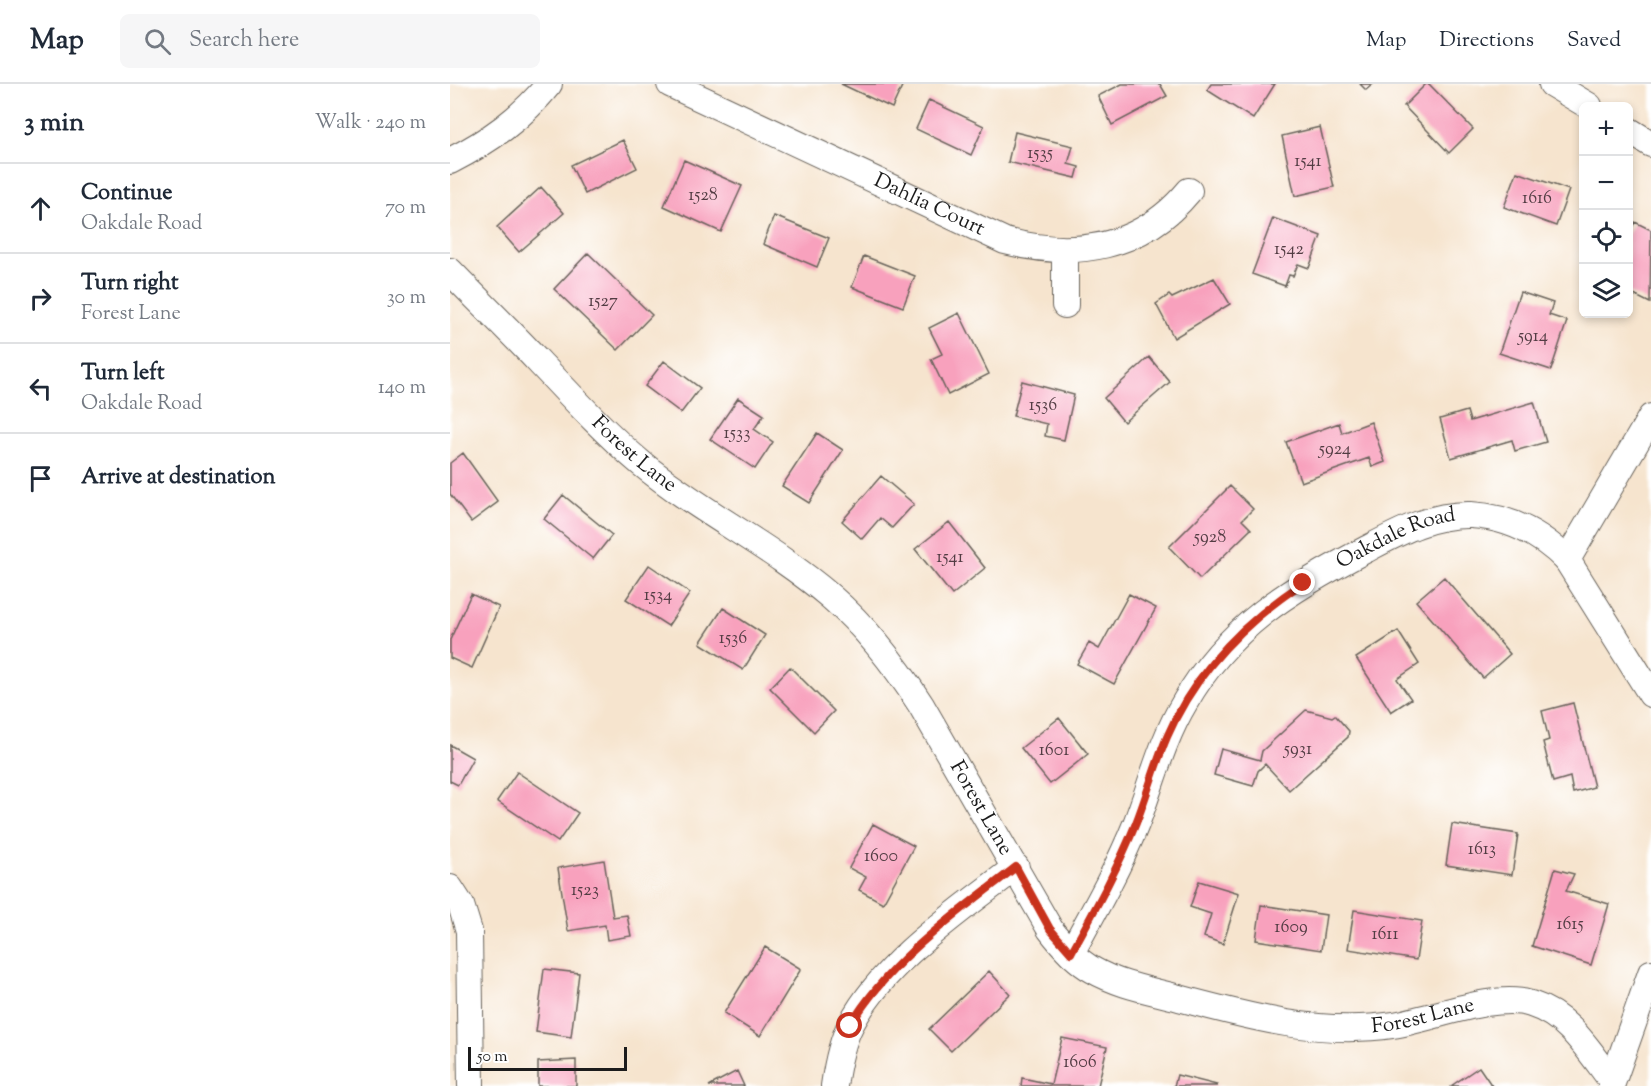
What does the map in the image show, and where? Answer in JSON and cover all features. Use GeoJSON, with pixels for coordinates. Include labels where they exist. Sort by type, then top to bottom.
{"type":"FeatureCollection","features":[{"type":"Feature","properties":{"kind":"street"},"geometry":{"type":"LineString","coordinates":[[450,161],[479,146],[512,123],[549,84]]}},
{"type":"Feature","properties":{"kind":"street","name":"Dahlia Court"},"geometry":{"type":"LineString","coordinates":[[670,84],[1005,241],[1033,248],[1065,250],[1111,244],[1136,235],[1158,222],[1189,191]]}},
{"type":"Feature","properties":{"kind":"street"},"geometry":{"type":"LineString","coordinates":[[1552,84],[1582,102]]}},
{"type":"Feature","properties":{"kind":"street"},"geometry":{"type":"LineString","coordinates":[[1633,133],[1651,144]]}},
{"type":"Feature","properties":{"kind":"street"},"geometry":{"type":"LineString","coordinates":[[1065,250],[1065,305]]}},
{"type":"Feature","properties":{"kind":"street","name":"Forest Lane"},"geometry":{"type":"LineString","coordinates":[[450,271],[588,413],[640,462],[689,500],[793,567],[832,597],[866,630],[899,670],[921,705],[1050,929],[1071,953],[1090,969],[1115,981],[1264,1021],[1309,1028],[1394,1025],[1507,1000],[1529,1003],[1547,1010],[1564,1022],[1611,1083]]}},
{"type":"Feature","properties":{"kind":"street"},"geometry":{"type":"LineString","coordinates":[[1567,560],[1651,417]]}},
{"type":"Feature","properties":{"kind":"street","name":"Oakdale Road"},"geometry":{"type":"LineString","coordinates":[[1071,953],[1115,871],[1136,824],[1167,737],[1185,702],[1229,643],[1268,606],[1303,583],[1407,528],[1444,517],[1472,515],[1527,529],[1550,543],[1567,560],[1651,694]]}},
{"type":"Feature","properties":{"kind":"street"},"geometry":{"type":"LineString","coordinates":[[834,1086],[839,1057],[850,1026],[867,997],[888,973],[1016,867]]}},
{"type":"Feature","properties":{"kind":"street"},"geometry":{"type":"LineString","coordinates":[[450,888],[461,905],[469,931],[471,1086]]}},
{"type":"Feature","properties":{"kind":"street"},"geometry":{"type":"LineString","coordinates":[[1611,1083],[1651,973]]}},
{"type":"Feature","properties":{"kind":"building"},"geometry":{"type":"Polygon","coordinates":[[[841,84],[903,84],[892,108],[841,84]]]}},
{"type":"Feature","properties":{"kind":"building"},"geometry":{"type":"Polygon","coordinates":[[[1122,84],[1160,84],[1167,96],[1112,125],[1098,96],[1122,84]]]}},
{"type":"Feature","properties":{"kind":"building"},"geometry":{"type":"Polygon","coordinates":[[[1211,84],[1275,84],[1253,119],[1207,90],[1211,84]]]}},
{"type":"Feature","properties":{"kind":"building"},"geometry":{"type":"Polygon","coordinates":[[[1360,84],[1373,84],[1366,90],[1360,84]]]}},
{"type":"Feature","properties":{"kind":"building"},"geometry":{"type":"Polygon","coordinates":[[[1426,84],[1429,84],[1473,129],[1449,153],[1404,106],[1426,84]]]}},
{"type":"Feature","properties":{"kind":"building"},"geometry":{"type":"Polygon","coordinates":[[[929,100],[984,126],[971,155],[916,129],[929,100]]]}},
{"type":"Feature","properties":{"kind":"building"},"geometry":{"type":"Polygon","coordinates":[[[1320,127],[1334,187],[1295,196],[1282,136],[1320,127]]]}},
{"type":"Feature","properties":{"kind":"building"},"geometry":{"type":"Polygon","coordinates":[[[1015,132],[1073,146],[1068,164],[1079,167],[1076,178],[1008,162],[1015,132]]]}},
{"type":"Feature","properties":{"kind":"building"},"geometry":{"type":"Polygon","coordinates":[[[623,140],[637,168],[585,194],[571,165],[623,140]]]}},
{"type":"Feature","properties":{"kind":"building"},"geometry":{"type":"Polygon","coordinates":[[[684,160],[742,186],[721,232],[664,206],[684,160]]]}},
{"type":"Feature","properties":{"kind":"building"},"geometry":{"type":"Polygon","coordinates":[[[1517,172],[1569,190],[1556,226],[1504,207],[1517,172]]]}},
{"type":"Feature","properties":{"kind":"building"},"geometry":{"type":"Polygon","coordinates":[[[541,187],[564,213],[519,252],[497,227],[541,187]]]}},
{"type":"Feature","properties":{"kind":"building"},"geometry":{"type":"Polygon","coordinates":[[[774,216],[829,238],[817,267],[763,244],[774,216]]]}},
{"type":"Feature","properties":{"kind":"building"},"geometry":{"type":"Polygon","coordinates":[[[1273,218],[1321,236],[1309,268],[1298,264],[1293,276],[1289,275],[1285,286],[1252,274],[1273,218]]]}},
{"type":"Feature","properties":{"kind":"building"},"geometry":{"type":"Polygon","coordinates":[[[1635,222],[1651,230],[1650,303],[1633,294],[1633,225],[1635,222]]]}},
{"type":"Feature","properties":{"kind":"building"},"geometry":{"type":"Polygon","coordinates":[[[588,253],[652,315],[618,350],[554,289],[588,253]]]}},
{"type":"Feature","properties":{"kind":"building"},"geometry":{"type":"Polygon","coordinates":[[[864,256],[915,276],[903,307],[852,287],[864,256]]]}},
{"type":"Feature","properties":{"kind":"building"},"geometry":{"type":"Polygon","coordinates":[[[1214,278],[1230,304],[1174,338],[1156,304],[1169,295],[1172,298],[1214,278]]]}},
{"type":"Feature","properties":{"kind":"building"},"geometry":{"type":"Polygon","coordinates":[[[1520,292],[1553,303],[1549,315],[1567,321],[1551,370],[1499,353],[1520,292]]]}},
{"type":"Feature","properties":{"kind":"building"},"geometry":{"type":"Polygon","coordinates":[[[959,313],[989,374],[948,395],[931,359],[942,354],[929,328],[959,313]]]}},
{"type":"Feature","properties":{"kind":"building"},"geometry":{"type":"Polygon","coordinates":[[[1149,357],[1170,382],[1124,422],[1104,398],[1149,357]]]}},
{"type":"Feature","properties":{"kind":"building"},"geometry":{"type":"Polygon","coordinates":[[[664,361],[700,388],[681,413],[645,386],[664,361]]]}},
{"type":"Feature","properties":{"kind":"building"},"geometry":{"type":"Polygon","coordinates":[[[1022,381],[1074,395],[1064,440],[1045,436],[1047,424],[1013,416],[1022,381]]]}},
{"type":"Feature","properties":{"kind":"building"},"geometry":{"type":"Polygon","coordinates":[[[738,398],[764,415],[754,429],[773,442],[755,469],[710,439],[738,398]]]}},
{"type":"Feature","properties":{"kind":"building"},"geometry":{"type":"Polygon","coordinates":[[[1534,402],[1546,442],[1515,451],[1512,440],[1451,458],[1440,419],[1467,411],[1470,421],[1534,402]]]}},
{"type":"Feature","properties":{"kind":"building"},"geometry":{"type":"Polygon","coordinates":[[[1371,422],[1385,462],[1372,467],[1369,458],[1301,482],[1286,442],[1339,423],[1342,433],[1371,422]]]}},
{"type":"Feature","properties":{"kind":"building"},"geometry":{"type":"Polygon","coordinates":[[[817,433],[843,450],[809,503],[782,486],[817,433]]]}},
{"type":"Feature","properties":{"kind":"building"},"geometry":{"type":"Polygon","coordinates":[[[463,453],[498,502],[471,522],[450,494],[450,463],[463,453]]]}},
{"type":"Feature","properties":{"kind":"building"},"geometry":{"type":"Polygon","coordinates":[[[881,476],[914,504],[892,528],[880,518],[862,539],[842,521],[881,476]]]}},
{"type":"Feature","properties":{"kind":"building"},"geometry":{"type":"Polygon","coordinates":[[[1230,486],[1253,509],[1242,520],[1251,529],[1200,579],[1169,547],[1230,486]]]}},
{"type":"Feature","properties":{"kind":"building"},"geometry":{"type":"Polygon","coordinates":[[[563,495],[612,535],[593,559],[544,519],[563,495]]]}},
{"type":"Feature","properties":{"kind":"building"},"geometry":{"type":"Polygon","coordinates":[[[949,522],[985,568],[952,595],[915,549],[949,522]]]}},
{"type":"Feature","properties":{"kind":"building"},"geometry":{"type":"Polygon","coordinates":[[[649,565],[690,593],[668,626],[626,599],[649,565]]]}},
{"type":"Feature","properties":{"kind":"building"},"geometry":{"type":"Polygon","coordinates":[[[1444,577],[1510,654],[1483,678],[1416,601],[1444,577]]]}},
{"type":"Feature","properties":{"kind":"building"},"geometry":{"type":"Polygon","coordinates":[[[471,594],[499,607],[472,668],[450,658],[450,640],[471,594]]]}},
{"type":"Feature","properties":{"kind":"building"},"geometry":{"type":"Polygon","coordinates":[[[1129,594],[1156,608],[1114,684],[1077,664],[1089,643],[1099,649],[1129,594]]]}},
{"type":"Feature","properties":{"kind":"building"},"geometry":{"type":"Polygon","coordinates":[[[723,608],[765,635],[743,670],[700,643],[723,608]]]}},
{"type":"Feature","properties":{"kind":"building"},"geometry":{"type":"Polygon","coordinates":[[[1398,631],[1419,664],[1397,679],[1411,699],[1391,712],[1356,658],[1398,631]]]}},
{"type":"Feature","properties":{"kind":"building"},"geometry":{"type":"Polygon","coordinates":[[[790,667],[834,711],[814,732],[770,688],[790,667]]]}},
{"type":"Feature","properties":{"kind":"building"},"geometry":{"type":"Polygon","coordinates":[[[1573,703],[1594,787],[1573,793],[1570,777],[1553,782],[1543,742],[1549,740],[1542,711],[1573,703]]]}},
{"type":"Feature","properties":{"kind":"building"},"geometry":{"type":"Polygon","coordinates":[[[1306,710],[1332,717],[1335,715],[1349,731],[1348,737],[1289,790],[1265,764],[1258,771],[1253,786],[1214,775],[1221,749],[1260,760],[1262,751],[1306,710]]]}},
{"type":"Feature","properties":{"kind":"building"},"geometry":{"type":"Polygon","coordinates":[[[1059,718],[1088,754],[1050,784],[1021,748],[1059,718]]]}},
{"type":"Feature","properties":{"kind":"building"},"geometry":{"type":"Polygon","coordinates":[[[450,745],[473,758],[458,785],[450,781],[450,745]]]}},
{"type":"Feature","properties":{"kind":"building"},"geometry":{"type":"Polygon","coordinates":[[[517,772],[578,813],[558,842],[497,801],[517,772]]]}},
{"type":"Feature","properties":{"kind":"building"},"geometry":{"type":"Polygon","coordinates":[[[873,824],[914,846],[883,903],[859,890],[866,877],[849,868],[873,824]]]}},
{"type":"Feature","properties":{"kind":"building"},"geometry":{"type":"Polygon","coordinates":[[[1452,824],[1518,834],[1512,875],[1446,865],[1452,824]]]}},
{"type":"Feature","properties":{"kind":"building"},"geometry":{"type":"Polygon","coordinates":[[[604,860],[613,917],[627,915],[631,936],[607,940],[605,925],[568,931],[558,868],[604,860]]]}},
{"type":"Feature","properties":{"kind":"building"},"geometry":{"type":"Polygon","coordinates":[[[1555,869],[1574,874],[1566,891],[1609,904],[1591,965],[1532,946],[1555,869]]]}},
{"type":"Feature","properties":{"kind":"building"},"geometry":{"type":"Polygon","coordinates":[[[1199,881],[1239,893],[1223,944],[1204,937],[1211,914],[1190,907],[1199,881]]]}},
{"type":"Feature","properties":{"kind":"building"},"geometry":{"type":"Polygon","coordinates":[[[1261,905],[1326,915],[1321,950],[1256,940],[1261,905]]]}},
{"type":"Feature","properties":{"kind":"building"},"geometry":{"type":"Polygon","coordinates":[[[1354,910],[1422,921],[1416,960],[1348,949],[1354,910]]]}},
{"type":"Feature","properties":{"kind":"building"},"geometry":{"type":"Polygon","coordinates":[[[765,947],[801,969],[760,1036],[724,1013],[765,947]]]}},
{"type":"Feature","properties":{"kind":"building"},"geometry":{"type":"Polygon","coordinates":[[[544,969],[579,973],[571,1037],[536,1032],[544,969]]]}},
{"type":"Feature","properties":{"kind":"building"},"geometry":{"type":"Polygon","coordinates":[[[989,971],[1010,994],[951,1051],[929,1029],[989,971]]]}},
{"type":"Feature","properties":{"kind":"building"},"geometry":{"type":"Polygon","coordinates":[[[1062,1038],[1107,1047],[1098,1086],[1021,1086],[1022,1078],[1051,1084],[1062,1038]]]}},
{"type":"Feature","properties":{"kind":"building"},"geometry":{"type":"Polygon","coordinates":[[[576,1060],[576,1086],[538,1086],[538,1062],[576,1060]]]}},
{"type":"Feature","properties":{"kind":"building"},"geometry":{"type":"Polygon","coordinates":[[[1479,1067],[1492,1086],[1451,1086],[1479,1067]]]}},
{"type":"Feature","properties":{"kind":"building"},"geometry":{"type":"Polygon","coordinates":[[[737,1071],[744,1086],[709,1086],[737,1071]]]}},
{"type":"Feature","properties":{"kind":"building"},"geometry":{"type":"Polygon","coordinates":[[[1177,1075],[1217,1085],[1217,1086],[1174,1086],[1177,1075]]]}},
{"type":"Feature","properties":{"kind":"route"},"geometry":{"type":"LineString","coordinates":[[850,1026],[867,997],[888,973],[1016,867],[1050,929],[1071,953],[1115,871],[1136,824],[1167,737],[1185,702],[1208,667],[1234,637],[1268,606],[1303,583]]}}]}
